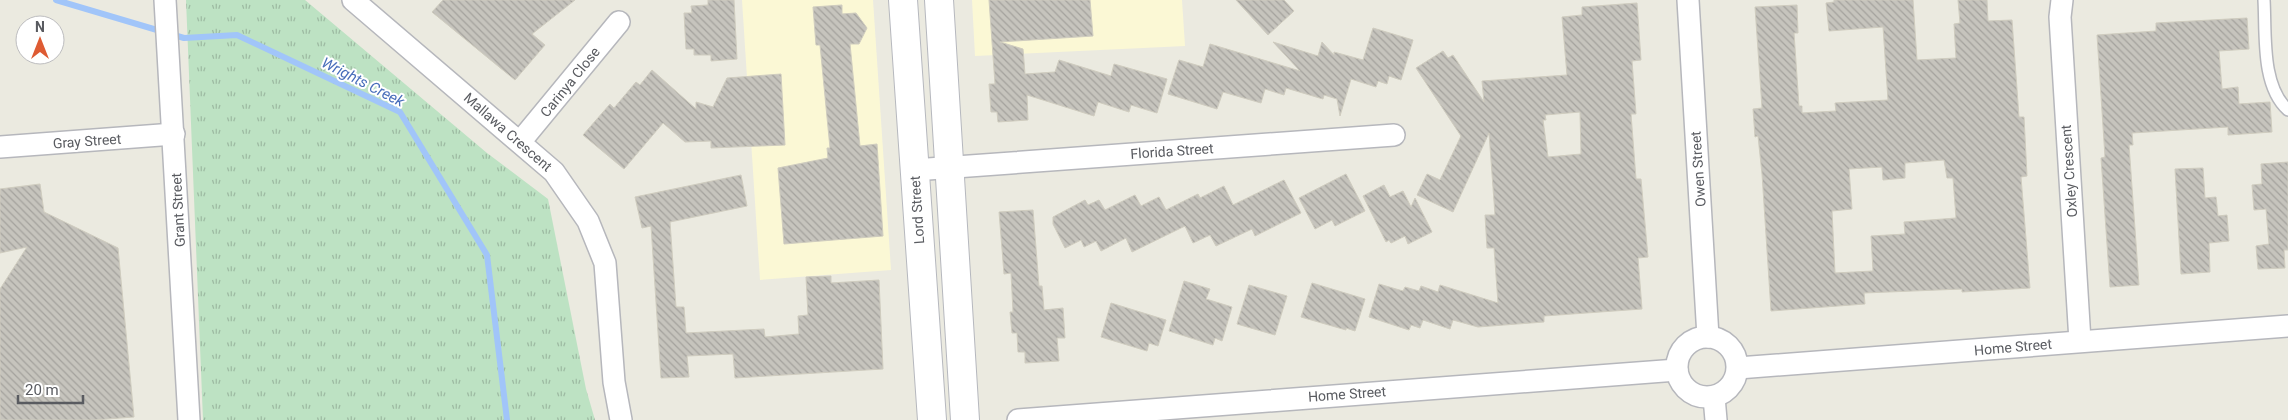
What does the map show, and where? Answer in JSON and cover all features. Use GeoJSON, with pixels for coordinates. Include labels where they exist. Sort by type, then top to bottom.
{"type":"FeatureCollection","features":[{"type":"Feature","properties":{"kind":"main road","name":"Lord Street"},"geometry":{"type":"LineString","coordinates":[[903,0],[932,420]]}},
{"type":"Feature","properties":{"kind":"main road"},"geometry":{"type":"LineString","coordinates":[[939,0],[965,420]]}},
{"type":"Feature","properties":{"kind":"street","name":"Mallawa Crescent"},"geometry":{"type":"LineString","coordinates":[[353,0],[554,172],[588,221],[604,263],[614,382],[620,420]]}},
{"type":"Feature","properties":{"kind":"street","name":"Owen Street"},"geometry":{"type":"LineString","coordinates":[[1688,0],[1708,337]]}},
{"type":"Feature","properties":{"kind":"street","name":"Oxley Crescent"},"geometry":{"type":"LineString","coordinates":[[2062,0],[2060,17],[2080,341]]}},
{"type":"Feature","properties":{"kind":"street","name":"Grant Street"},"geometry":{"type":"LineString","coordinates":[[166,8],[189,420]]}},
{"type":"Feature","properties":{"kind":"street","name":"Carinya Close"},"geometry":{"type":"LineString","coordinates":[[520,142],[620,22]]}},
{"type":"Feature","properties":{"kind":"street","name":"Gray Street"},"geometry":{"type":"LineString","coordinates":[[0,147],[174,134]]}},
{"type":"Feature","properties":{"kind":"street","name":"Florida Street"},"geometry":{"type":"LineString","coordinates":[[914,170],[1394,135]]}},
{"type":"Feature","properties":{"kind":"street","name":"Home Street"},"geometry":{"type":"LineString","coordinates":[[1738,368],[2288,326]]}},
{"type":"Feature","properties":{"kind":"street"},"geometry":{"type":"LineString","coordinates":[[1708,337],[1726,344],[1736,359],[1738,368],[1736,378],[1731,386],[1714,397],[1704,398],[1689,392],[1679,380],[1677,370],[1682,350],[1698,338],[1708,337]]}},
{"type":"Feature","properties":{"kind":"street","name":"Home Street"},"geometry":{"type":"LineString","coordinates":[[1018,420],[1677,370]]}},
{"type":"Feature","properties":{"kind":"street"},"geometry":{"type":"LineString","coordinates":[[1714,397],[1716,420]]}},
{"type":"Feature","properties":{"kind":"lane"},"geometry":{"type":"LineString","coordinates":[[2264,0],[2269,73],[2273,90],[2281,104],[2288,110]]}},
{"type":"Feature","properties":{"kind":"shaded area"},"geometry":{"type":"Polygon","coordinates":[[[742,0],[873,0],[891,270],[760,280],[742,0]]]}},
{"type":"Feature","properties":{"kind":"shaded area"},"geometry":{"type":"Polygon","coordinates":[[[972,0],[1182,0],[1185,46],[975,56],[972,0]]]}},
{"type":"Feature","properties":{"kind":"green space"},"geometry":{"type":"Polygon","coordinates":[[[186,0],[305,0],[487,153],[548,199],[586,389],[595,420],[203,420],[186,0]]]}},
{"type":"Feature","properties":{"kind":"building"},"geometry":{"type":"Polygon","coordinates":[[[443,0],[575,0],[532,34],[545,45],[515,80],[432,12],[443,0]]]}},
{"type":"Feature","properties":{"kind":"building"},"geometry":{"type":"Polygon","coordinates":[[[708,0],[734,0],[737,59],[711,61],[711,55],[694,55],[694,49],[686,49],[684,13],[692,13],[691,6],[708,5],[708,0]]]}},
{"type":"Feature","properties":{"kind":"building"},"geometry":{"type":"Polygon","coordinates":[[[989,0],[1090,0],[1093,36],[1000,42],[1023,49],[1025,74],[1055,72],[1059,60],[1111,76],[1114,64],[1167,79],[1157,113],[1131,105],[1129,112],[1098,102],[1094,116],[1027,95],[1028,120],[998,122],[997,112],[991,112],[989,84],[995,84],[989,0]]]}},
{"type":"Feature","properties":{"kind":"building"},"geometry":{"type":"Polygon","coordinates":[[[1236,0],[1284,0],[1294,11],[1268,35],[1236,0]]]}},
{"type":"Feature","properties":{"kind":"building"},"geometry":{"type":"Polygon","coordinates":[[[1834,0],[1913,0],[1917,60],[1956,58],[1954,24],[1960,23],[1958,0],[1987,0],[1988,21],[2012,20],[2019,117],[2024,117],[2027,176],[2021,177],[2030,288],[1962,292],[1962,289],[1864,293],[1865,304],[1771,311],[1762,174],[1758,136],[1755,137],[1753,109],[1762,108],[1755,7],[1797,5],[1798,33],[1794,33],[1799,106],[1802,106],[1802,113],[1836,111],[1835,103],[1888,100],[1883,27],[1829,31],[1826,3],[1834,2],[1834,0]],[[1944,160],[1905,163],[1905,178],[1883,180],[1882,167],[1849,169],[1852,209],[1832,211],[1835,273],[1873,271],[1871,236],[1905,234],[1904,222],[1956,218],[1953,178],[1947,178],[1944,160]]]}},
{"type":"Feature","properties":{"kind":"building"},"geometry":{"type":"Polygon","coordinates":[[[1637,3],[1641,60],[1632,61],[1636,114],[1631,114],[1636,179],[1641,179],[1648,257],[1638,258],[1642,309],[1544,316],[1544,322],[1478,327],[1453,320],[1450,329],[1423,320],[1420,328],[1411,325],[1409,330],[1369,317],[1379,284],[1403,291],[1405,287],[1419,291],[1421,286],[1438,292],[1440,285],[1498,303],[1494,248],[1487,248],[1485,215],[1495,215],[1489,133],[1453,212],[1417,195],[1427,174],[1440,180],[1461,136],[1416,68],[1443,51],[1448,58],[1453,55],[1484,102],[1482,81],[1567,75],[1562,17],[1582,15],[1582,7],[1637,3]],[[1580,112],[1545,115],[1546,120],[1543,120],[1548,157],[1581,154],[1580,112]]]}},
{"type":"Feature","properties":{"kind":"building"},"geometry":{"type":"Polygon","coordinates":[[[842,5],[842,14],[856,13],[867,28],[859,44],[850,44],[860,146],[877,144],[883,236],[784,244],[778,168],[828,158],[827,148],[830,148],[820,45],[816,45],[813,7],[842,5]]]}},
{"type":"Feature","properties":{"kind":"building"},"geometry":{"type":"Polygon","coordinates":[[[2247,18],[2249,49],[2219,51],[2222,89],[2238,87],[2239,104],[2270,102],[2272,132],[2228,135],[2228,127],[2132,133],[2133,145],[2129,145],[2139,285],[2110,287],[2101,158],[2105,157],[2097,35],[2156,31],[2156,23],[2247,18]]]}},
{"type":"Feature","properties":{"kind":"building"},"geometry":{"type":"Polygon","coordinates":[[[1373,28],[1413,40],[1401,80],[1389,76],[1387,84],[1378,81],[1376,87],[1351,79],[1340,116],[1337,99],[1324,95],[1323,99],[1286,88],[1284,95],[1265,89],[1261,103],[1223,92],[1217,109],[1168,94],[1179,60],[1203,67],[1210,44],[1300,71],[1273,42],[1318,56],[1322,42],[1334,55],[1334,52],[1363,60],[1373,28]]]}},
{"type":"Feature","properties":{"kind":"building"},"geometry":{"type":"Polygon","coordinates":[[[652,70],[696,109],[696,102],[713,107],[727,78],[781,74],[785,145],[711,148],[711,141],[685,142],[663,123],[624,169],[583,135],[610,104],[614,108],[636,82],[640,85],[652,70]]]}},
{"type":"Feature","properties":{"kind":"building"},"geometry":{"type":"Polygon","coordinates":[[[2288,162],[2288,250],[2284,250],[2285,268],[2258,269],[2256,246],[2269,244],[2266,209],[2254,210],[2252,185],[2262,184],[2261,164],[2288,162]]]}},
{"type":"Feature","properties":{"kind":"building"},"geometry":{"type":"Polygon","coordinates":[[[2203,168],[2205,198],[2216,197],[2218,216],[2227,215],[2229,241],[2209,243],[2210,272],[2181,274],[2175,169],[2203,168]]]}},
{"type":"Feature","properties":{"kind":"building"},"geometry":{"type":"Polygon","coordinates":[[[1346,174],[1365,211],[1335,226],[1332,220],[1315,229],[1299,198],[1346,174]]]}},
{"type":"Feature","properties":{"kind":"building"},"geometry":{"type":"Polygon","coordinates":[[[741,175],[747,206],[670,222],[676,307],[684,307],[686,333],[764,329],[765,337],[799,334],[798,316],[808,315],[806,277],[831,276],[831,283],[879,280],[883,369],[735,378],[733,354],[687,356],[689,377],[661,378],[651,226],[642,228],[635,197],[741,175]]]}},
{"type":"Feature","properties":{"kind":"building"},"geometry":{"type":"Polygon","coordinates":[[[1284,180],[1301,213],[1255,236],[1252,229],[1216,246],[1210,235],[1193,243],[1185,226],[1132,252],[1126,238],[1101,251],[1096,241],[1084,247],[1081,240],[1065,248],[1053,224],[1053,217],[1085,200],[1088,205],[1099,200],[1105,210],[1135,195],[1141,206],[1159,197],[1166,210],[1198,194],[1200,198],[1224,186],[1233,205],[1284,180]]]}},
{"type":"Feature","properties":{"kind":"building"},"geometry":{"type":"Polygon","coordinates":[[[40,184],[44,212],[118,248],[134,417],[94,420],[0,420],[0,289],[27,247],[0,253],[0,189],[40,184]]]}},
{"type":"Feature","properties":{"kind":"building"},"geometry":{"type":"Polygon","coordinates":[[[1384,185],[1390,197],[1403,191],[1411,207],[1415,198],[1432,232],[1408,244],[1405,236],[1391,243],[1389,240],[1386,242],[1363,196],[1384,185]]]}},
{"type":"Feature","properties":{"kind":"building"},"geometry":{"type":"Polygon","coordinates":[[[1033,210],[1039,286],[1042,286],[1044,310],[1063,308],[1065,338],[1057,338],[1059,361],[1025,363],[1025,352],[1018,352],[1017,333],[1012,333],[1010,312],[1013,312],[1011,273],[1004,274],[999,212],[1033,210]]]}},
{"type":"Feature","properties":{"kind":"building"},"geometry":{"type":"Polygon","coordinates":[[[1184,281],[1210,289],[1206,299],[1232,307],[1222,341],[1215,338],[1213,345],[1169,331],[1184,281]]]}},
{"type":"Feature","properties":{"kind":"building"},"geometry":{"type":"Polygon","coordinates":[[[1312,283],[1365,299],[1355,331],[1301,317],[1312,283]]]}},
{"type":"Feature","properties":{"kind":"building"},"geometry":{"type":"Polygon","coordinates":[[[1249,285],[1287,296],[1275,335],[1237,324],[1249,285]]]}},
{"type":"Feature","properties":{"kind":"building"},"geometry":{"type":"Polygon","coordinates":[[[1111,303],[1166,320],[1158,346],[1149,343],[1147,351],[1101,337],[1111,303]]]}},
{"type":"Feature","properties":{"kind":"waterway","name":"Wrights Creek"},"geometry":{"type":"LineString","coordinates":[[56,0],[184,38],[237,35],[400,112],[487,255],[507,420]]}}]}
